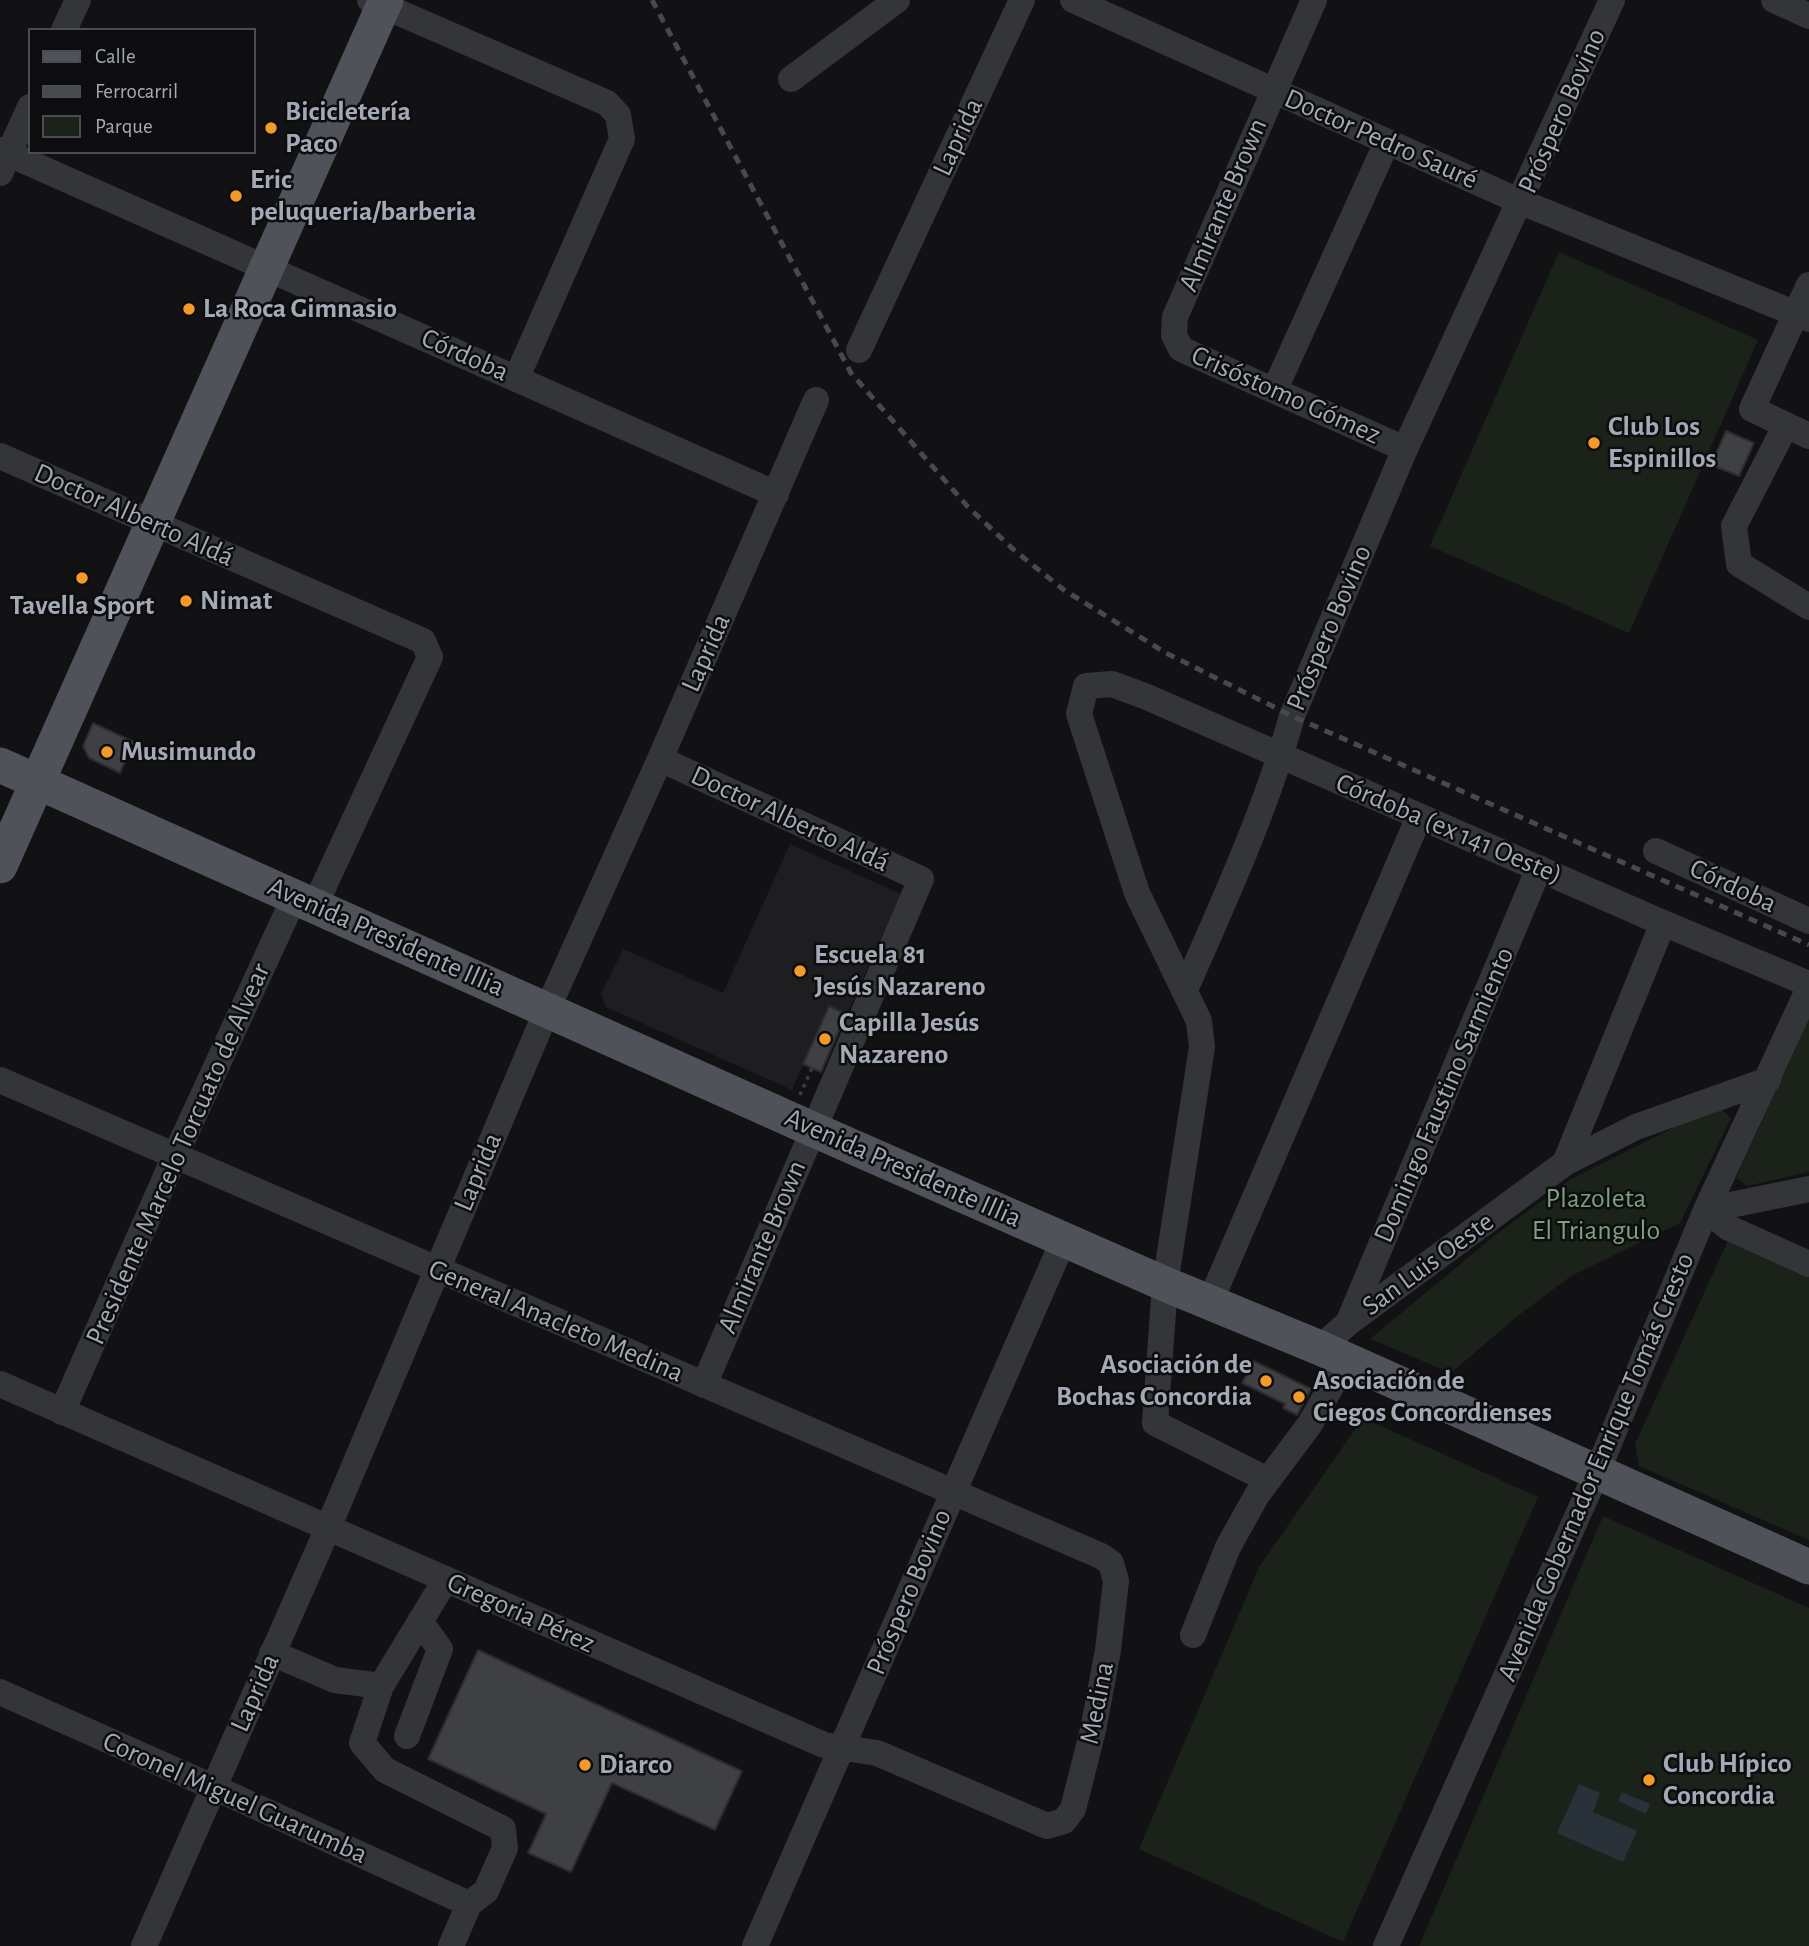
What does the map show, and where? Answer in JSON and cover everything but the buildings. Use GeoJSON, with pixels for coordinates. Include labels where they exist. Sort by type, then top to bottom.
{"type":"FeatureCollection","features":[{"type":"Feature","properties":{"kind":"main road"},"geometry":{"type":"LineString","coordinates":[[0,866],[266,268],[380,2]]}},
{"type":"Feature","properties":{"kind":"main road","name":"Avenida Presidente Illia"},"geometry":{"type":"LineString","coordinates":[[0,765],[812,1129],[1165,1284],[1333,1354],[1809,1567]]}},
{"type":"Feature","properties":{"kind":"street"},"geometry":{"type":"LineString","coordinates":[[65,28],[78,0]]}},
{"type":"Feature","properties":{"kind":"street"},"geometry":{"type":"LineString","coordinates":[[791,79],[897,0]]}},
{"type":"Feature","properties":{"kind":"street","name":"Laprida"},"geometry":{"type":"LineString","coordinates":[[859,350],[1022,0]]}},
{"type":"Feature","properties":{"kind":"street","name":"Doctor Pedro Sauré"},"geometry":{"type":"LineString","coordinates":[[1073,0],[1521,202],[1803,316]]}},
{"type":"Feature","properties":{"kind":"street","name":"Almirante Brown"},"geometry":{"type":"LineString","coordinates":[[1174,335],[1175,317],[1272,90],[1314,0]]}},
{"type":"Feature","properties":{"kind":"street","name":"Próspero Bovino"},"geometry":{"type":"LineString","coordinates":[[1185,990],[1228,891],[1281,756],[1292,716],[1405,449],[1612,0]]}},
{"type":"Feature","properties":{"kind":"street"},"geometry":{"type":"LineString","coordinates":[[1774,0],[1809,16]]}},
{"type":"Feature","properties":{"kind":"street"},"geometry":{"type":"LineString","coordinates":[[380,2],[607,103],[618,115],[622,139],[517,377]]}},
{"type":"Feature","properties":{"kind":"street"},"geometry":{"type":"LineString","coordinates":[[3,159],[28,111]]}},
{"type":"Feature","properties":{"kind":"street"},"geometry":{"type":"LineString","coordinates":[[1275,389],[1387,142]]}},
{"type":"Feature","properties":{"kind":"street","name":"Córdoba"},"geometry":{"type":"LineString","coordinates":[[3,159],[266,268],[776,494]]}},
{"type":"Feature","properties":{"kind":"street"},"geometry":{"type":"LineString","coordinates":[[1809,285],[1803,316],[1752,409],[1797,431],[1734,526],[1739,564],[1809,607]]}},
{"type":"Feature","properties":{"kind":"street","name":"Crisóstomo Gómez"},"geometry":{"type":"LineString","coordinates":[[1174,335],[1181,349],[1405,449]]}},
{"type":"Feature","properties":{"kind":"street","name":"Laprida"},"geometry":{"type":"LineString","coordinates":[[144,1946],[328,1528],[547,1010],[660,760],[816,400]]}},
{"type":"Feature","properties":{"kind":"street","name":"Doctor Alberto Aldá"},"geometry":{"type":"LineString","coordinates":[[0,456],[423,641]]}},
{"type":"Feature","properties":{"kind":"street","name":"Presidente Marcelo Torcuato de Alvear"},"geometry":{"type":"LineString","coordinates":[[62,1412],[175,1156],[430,657],[423,641]]}},
{"type":"Feature","properties":{"kind":"street","name":"Córdoba (ex 141 Oeste)"},"geometry":{"type":"LineString","coordinates":[[1185,990],[1137,893],[1079,714],[1086,686],[1112,684],[1809,986]]}},
{"type":"Feature","properties":{"kind":"street","name":"Doctor Alberto Aldá"},"geometry":{"type":"LineString","coordinates":[[660,760],[921,879]]}},
{"type":"Feature","properties":{"kind":"street"},"geometry":{"type":"LineString","coordinates":[[1210,1302],[1419,817]]}},
{"type":"Feature","properties":{"kind":"street","name":"Córdoba"},"geometry":{"type":"LineString","coordinates":[[1656,851],[1809,921]]}},
{"type":"Feature","properties":{"kind":"street","name":"Domingo Faustino Sarmiento"},"geometry":{"type":"LineString","coordinates":[[1348,1322],[1539,867]]}},
{"type":"Feature","properties":{"kind":"street","name":"Almirante Brown"},"geometry":{"type":"LineString","coordinates":[[704,1385],[921,879]]}},
{"type":"Feature","properties":{"kind":"street"},"geometry":{"type":"LineString","coordinates":[[1565,1163],[1663,923]]}},
{"type":"Feature","properties":{"kind":"street","name":"Avenida Gobernador Enrique Tomás Cresto"},"geometry":{"type":"LineString","coordinates":[[1387,1946],[1597,1472],[1706,1210],[1809,986]]}},
{"type":"Feature","properties":{"kind":"street"},"geometry":{"type":"LineString","coordinates":[[1185,990],[1199,1021],[1202,1047],[1165,1284],[1154,1423],[1268,1480]]}},
{"type":"Feature","properties":{"kind":"street","name":"General Anacleto Medina"},"geometry":{"type":"LineString","coordinates":[[0,1080],[1101,1556],[1111,1563]]}},
{"type":"Feature","properties":{"kind":"street","name":"San Luis Oeste"},"geometry":{"type":"LineString","coordinates":[[1193,1635],[1228,1547],[1257,1495],[1310,1424],[1333,1354],[1348,1322],[1565,1163],[1636,1127],[1768,1080]]}},
{"type":"Feature","properties":{"kind":"street"},"geometry":{"type":"LineString","coordinates":[[1706,1210],[1809,1189]]}},
{"type":"Feature","properties":{"kind":"street"},"geometry":{"type":"LineString","coordinates":[[1706,1210],[1729,1228],[1809,1264]]}},
{"type":"Feature","properties":{"kind":"street","name":"Próspero Bovino"},"geometry":{"type":"LineString","coordinates":[[755,1946],[1064,1239]]}},
{"type":"Feature","properties":{"kind":"street","name":"Gregoria Pérez"},"geometry":{"type":"LineString","coordinates":[[0,1384],[824,1745],[877,1753],[1046,1826]]}},
{"type":"Feature","properties":{"kind":"street","name":"Medina"},"geometry":{"type":"LineString","coordinates":[[1046,1826],[1064,1821],[1073,1809],[1087,1755],[1108,1650],[1116,1581],[1111,1563]]}},
{"type":"Feature","properties":{"kind":"street"},"geometry":{"type":"LineString","coordinates":[[446,1579],[381,1686],[362,1743],[384,1770],[503,1829],[505,1848],[486,1891],[470,1905],[451,1946]]}},
{"type":"Feature","properties":{"kind":"street"},"geometry":{"type":"LineString","coordinates":[[407,1736],[440,1649],[421,1621]]}},
{"type":"Feature","properties":{"kind":"street"},"geometry":{"type":"LineString","coordinates":[[272,1653],[335,1680],[381,1686]]}},
{"type":"Feature","properties":{"kind":"street","name":"Coronel Miguel Guarumba"},"geometry":{"type":"LineString","coordinates":[[0,1692],[470,1905]]}},
{"type":"Feature","properties":{"kind":"shaded area","name":"Escuela 81 Jesús Nazareno"},"geometry":{"type":"Polygon","coordinates":[[[790,844],[901,894],[847,1014],[829,1006],[792,1090],[606,1007],[601,994],[623,949],[723,993],[790,844]]]}},
{"type":"Feature","properties":{"kind":"shaded area"},"geometry":{"type":"Polygon","coordinates":[[[1579,1784],[1600,1793],[1593,1812],[1637,1831],[1623,1862],[1557,1833],[1579,1784]]]}},
{"type":"Feature","properties":{"kind":"shaded area"},"geometry":{"type":"Polygon","coordinates":[[[1622,1792],[1650,1804],[1646,1814],[1618,1801],[1622,1792]]]}},
{"type":"Feature","properties":{"kind":"green space","name":"Club Los Espinillos"},"geometry":{"type":"Polygon","coordinates":[[[1559,252],[1758,340],[1629,633],[1430,546],[1559,252]]]}},
{"type":"Feature","properties":{"kind":"green space"},"geometry":{"type":"Polygon","coordinates":[[[1809,1018],[1809,1172],[1747,1186],[1736,1178],[1809,1018]]]}},
{"type":"Feature","properties":{"kind":"green space","name":"Plazoleta El Triangulo"},"geometry":{"type":"Polygon","coordinates":[[[1709,1110],[1722,1110],[1731,1118],[1680,1223],[1571,1276],[1515,1318],[1451,1373],[1370,1339],[1493,1237],[1571,1179],[1709,1110]]]}},
{"type":"Feature","properties":{"kind":"green space"},"geometry":{"type":"Polygon","coordinates":[[[1731,1234],[1809,1269],[1809,1540],[1639,1466],[1635,1444],[1731,1234]]]}},
{"type":"Feature","properties":{"kind":"green space"},"geometry":{"type":"Polygon","coordinates":[[[1363,1418],[1538,1497],[1343,1942],[1139,1849],[1259,1567],[1363,1418]]]}},
{"type":"Feature","properties":{"kind":"green space","name":"Club Hípico Concordia"},"geometry":{"type":"Polygon","coordinates":[[[1603,1516],[1809,1608],[1809,1946],[1419,1946],[1603,1516]]]}},
{"type":"Feature","properties":{"kind":"railway"},"geometry":{"type":"LineString","coordinates":[[652,0],[851,373],[968,507],[1014,550],[1064,590],[1166,653],[1292,716],[1809,945]]}},
{"type":"Feature","properties":{"kind":"place","name":"Bicicletería Paco"},"geometry":{"type":"Point","coordinates":[271,128]}},
{"type":"Feature","properties":{"kind":"place","name":"Eric peluqueria/barberia"},"geometry":{"type":"Point","coordinates":[236,196]}},
{"type":"Feature","properties":{"kind":"place","name":"La Roca Gimnasio"},"geometry":{"type":"Point","coordinates":[189,309]}},
{"type":"Feature","properties":{"kind":"place","name":"Club Los Espinillos"},"geometry":{"type":"Point","coordinates":[1594,443]}},
{"type":"Feature","properties":{"kind":"place","name":"Tavella Sport"},"geometry":{"type":"Point","coordinates":[82,578]}},
{"type":"Feature","properties":{"kind":"place","name":"Nimat"},"geometry":{"type":"Point","coordinates":[186,601]}},
{"type":"Feature","properties":{"kind":"place","name":"Musimundo"},"geometry":{"type":"Point","coordinates":[107,752]}},
{"type":"Feature","properties":{"kind":"place","name":"Escuela 81 Jesús Nazareno"},"geometry":{"type":"Point","coordinates":[800,971]}},
{"type":"Feature","properties":{"kind":"place","name":"Capilla Jesús Nazareno"},"geometry":{"type":"Point","coordinates":[825,1039]}},
{"type":"Feature","properties":{"kind":"place","name":"Asociación de Bochas Concordia"},"geometry":{"type":"Point","coordinates":[1266,1381]}},
{"type":"Feature","properties":{"kind":"place","name":"Asociación de Ciegos Concordienses"},"geometry":{"type":"Point","coordinates":[1299,1397]}},
{"type":"Feature","properties":{"kind":"place","name":"Diarco"},"geometry":{"type":"Point","coordinates":[585,1765]}},
{"type":"Feature","properties":{"kind":"place","name":"Club Hípico Concordia"},"geometry":{"type":"Point","coordinates":[1649,1780]}}]}
